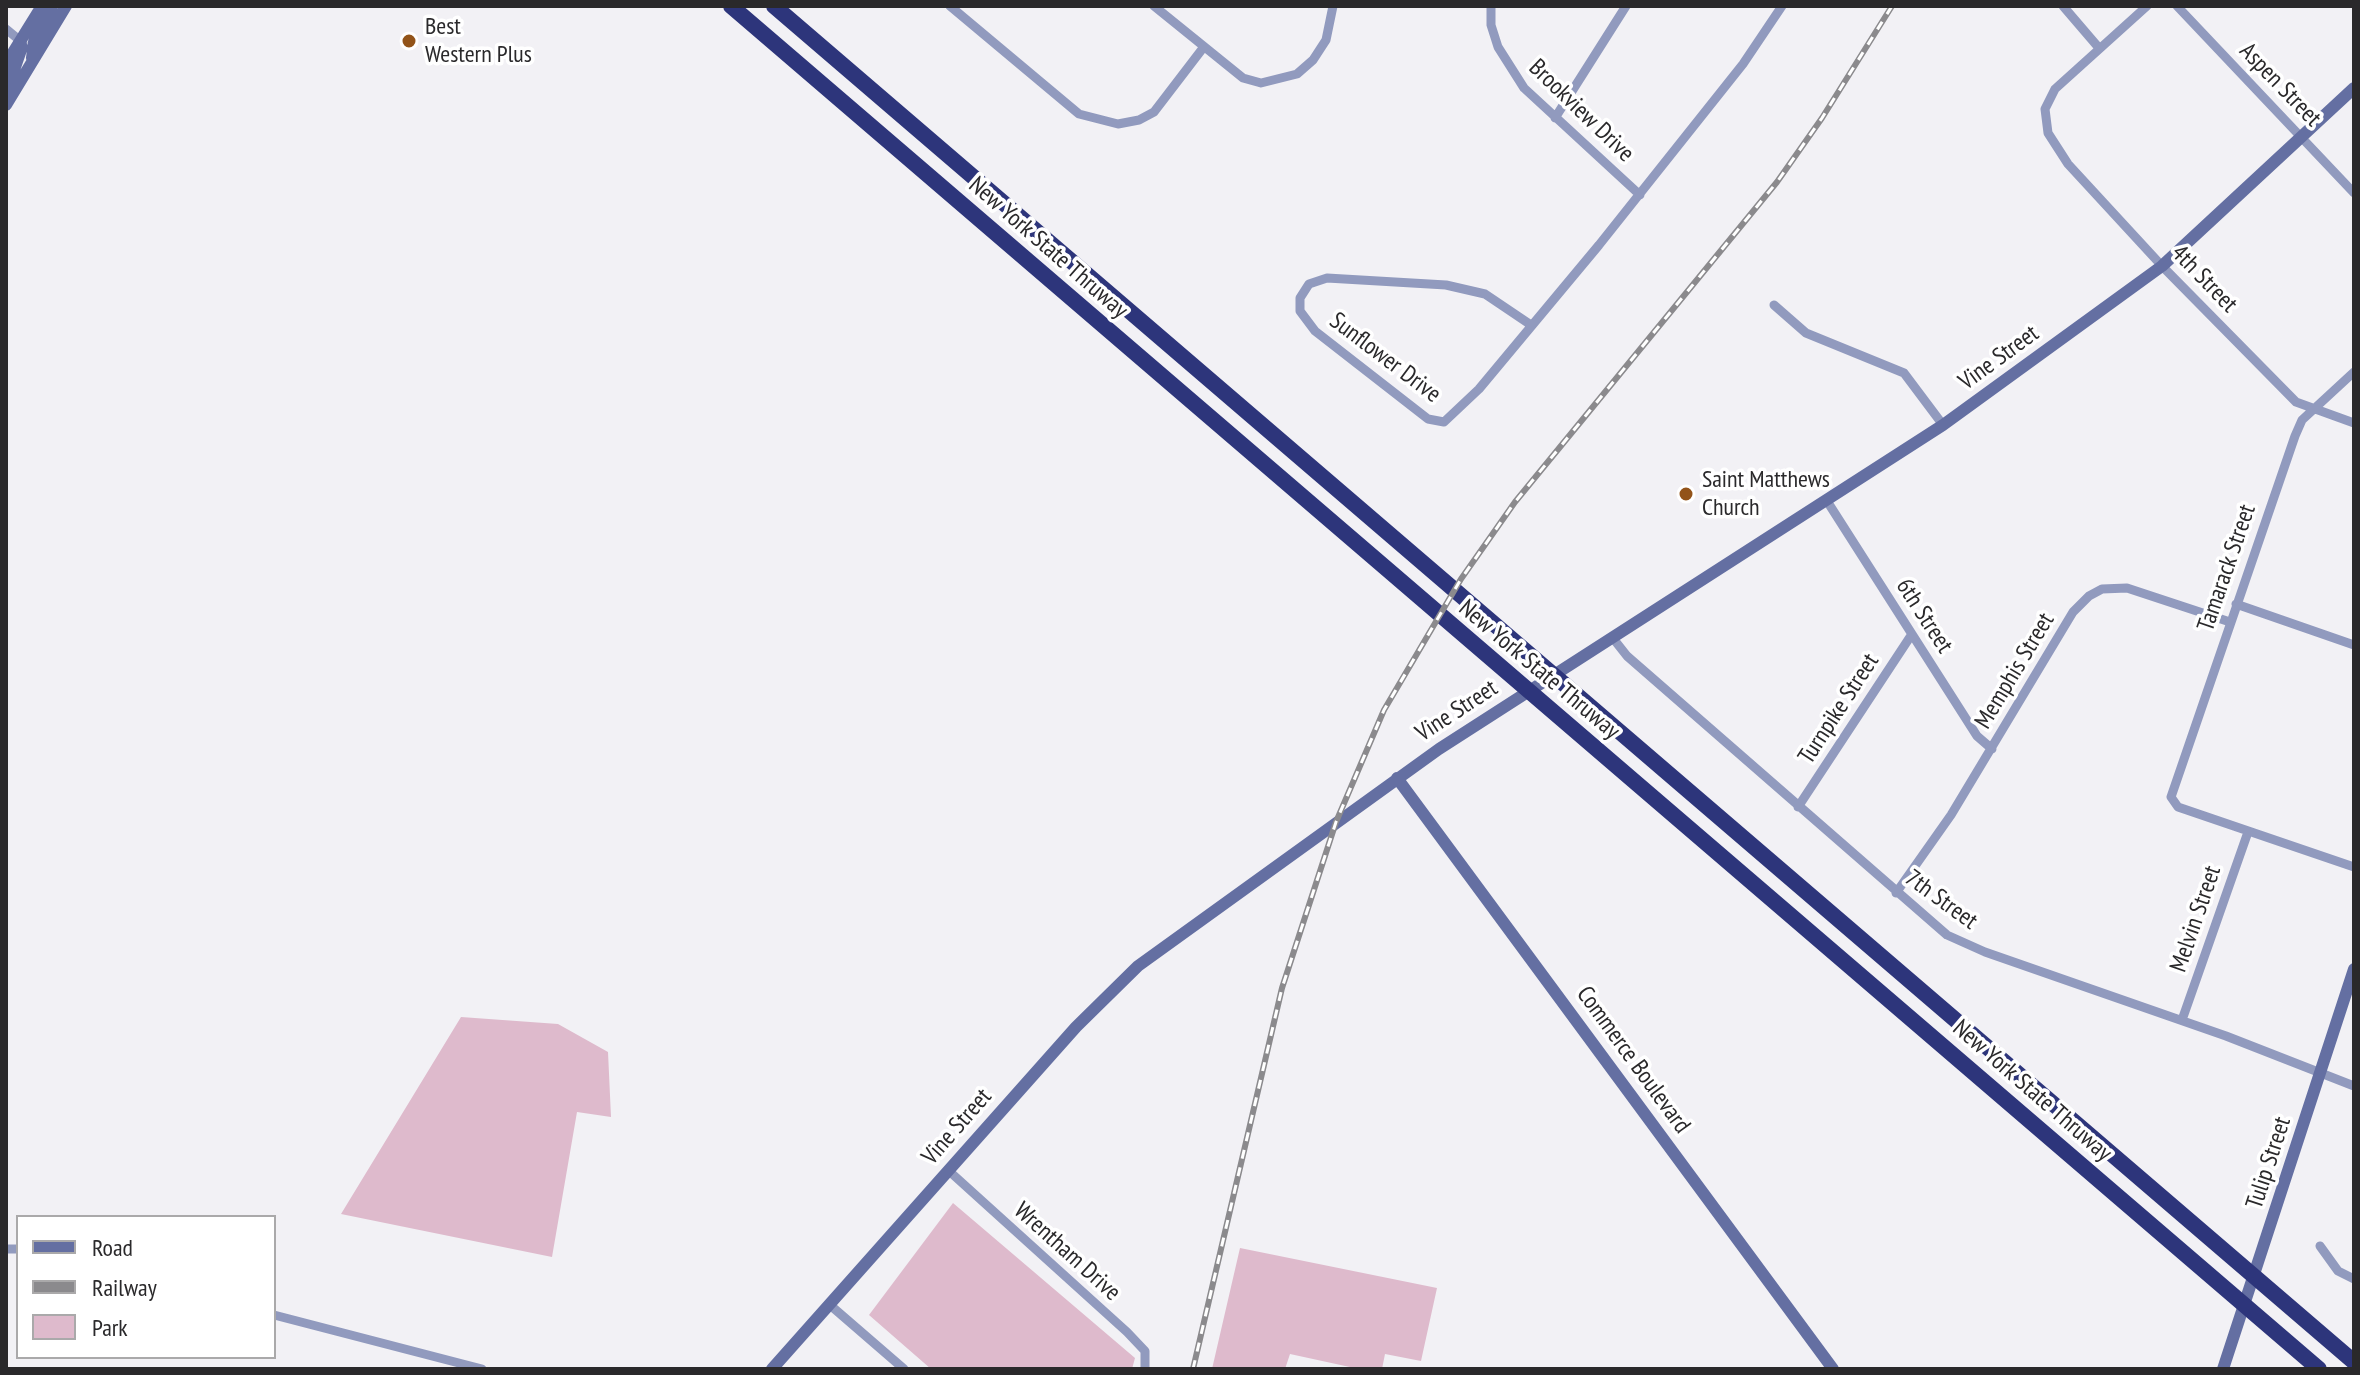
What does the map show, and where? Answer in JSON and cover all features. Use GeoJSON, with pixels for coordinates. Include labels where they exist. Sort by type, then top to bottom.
{"type":"FeatureCollection","features":[{"type":"Feature","properties":{"kind":"highway","name":"New York State Thruway"},"geometry":{"type":"LineString","coordinates":[[731,6],[2319,1369]]}},
{"type":"Feature","properties":{"kind":"highway","name":"New York State Thruway"},"geometry":{"type":"LineString","coordinates":[[774,6],[2354,1362]]}},
{"type":"Feature","properties":{"kind":"street"},"geometry":{"type":"LineString","coordinates":[[6,105],[33,60],[33,42],[42,6]]}},
{"type":"Feature","properties":{"kind":"street"},"geometry":{"type":"LineString","coordinates":[[6,64],[33,42],[52,6]]}},
{"type":"Feature","properties":{"kind":"street"},"geometry":{"type":"LineString","coordinates":[[6,93],[20,56],[66,6]]}},
{"type":"Feature","properties":{"kind":"street"},"geometry":{"type":"LineString","coordinates":[[951,6],[1069,107],[1092,120],[1139,120],[1154,112],[1203,48]]}},
{"type":"Feature","properties":{"kind":"street"},"geometry":{"type":"LineString","coordinates":[[1154,6],[1203,48],[1249,81],[1280,80],[1297,74],[1318,54],[1326,40],[1333,6]]}},
{"type":"Feature","properties":{"kind":"street","name":"Brookview Drive"},"geometry":{"type":"LineString","coordinates":[[1491,6],[1491,25],[1508,68],[1555,118],[1640,195]]}},
{"type":"Feature","properties":{"kind":"street"},"geometry":{"type":"LineString","coordinates":[[1555,118],[1626,6]]}},
{"type":"Feature","properties":{"kind":"street","name":"Sunflower Drive"},"geometry":{"type":"LineString","coordinates":[[1531,325],[1485,294],[1446,285],[1327,278],[1309,284],[1300,298],[1300,311],[1315,331],[1434,421],[1444,422],[1455,415],[1531,325],[1640,195],[1743,64],[1782,6]]}},
{"type":"Feature","properties":{"kind":"street"},"geometry":{"type":"LineString","coordinates":[[2063,6],[2099,48],[2147,6]]}},
{"type":"Feature","properties":{"kind":"street","name":"Aspen Street"},"geometry":{"type":"LineString","coordinates":[[2177,6],[2354,193]]}},
{"type":"Feature","properties":{"kind":"street"},"geometry":{"type":"LineString","coordinates":[[6,29],[33,42]]}},
{"type":"Feature","properties":{"kind":"street","name":"4th Street"},"geometry":{"type":"LineString","coordinates":[[2099,48],[2047,100],[2048,133],[2068,164],[2162,266],[2296,402],[2354,423]]}},
{"type":"Feature","properties":{"kind":"street","name":"Vine Street"},"geometry":{"type":"LineString","coordinates":[[772,1369],[1076,1027],[1138,966],[1397,778],[1943,425],[2162,266],[2354,88]]}},
{"type":"Feature","properties":{"kind":"street"},"geometry":{"type":"LineString","coordinates":[[1774,305],[1806,333],[1904,373],[1943,425]]}},
{"type":"Feature","properties":{"kind":"street","name":"Tamarack Street"},"geometry":{"type":"LineString","coordinates":[[2248,832],[2178,807],[2171,797],[2295,436],[2302,420],[2354,372]]}},
{"type":"Feature","properties":{"kind":"street","name":"6th Street"},"geometry":{"type":"LineString","coordinates":[[1827,501],[1977,736],[1992,749]]}},
{"type":"Feature","properties":{"kind":"street","name":"Memphis Street"},"geometry":{"type":"LineString","coordinates":[[1896,893],[1992,749],[2073,612],[2089,596],[2102,589],[2127,588],[2230,622]]}},
{"type":"Feature","properties":{"kind":"street"},"geometry":{"type":"LineString","coordinates":[[2236,604],[2354,645]]}},
{"type":"Feature","properties":{"kind":"street","name":"Turnpike Street"},"geometry":{"type":"LineString","coordinates":[[1798,807],[1912,634]]}},
{"type":"Feature","properties":{"kind":"street","name":"7th Street"},"geometry":{"type":"LineString","coordinates":[[1612,637],[1627,656],[1947,935],[1985,952],[2182,1020],[2354,1086]]}},
{"type":"Feature","properties":{"kind":"street","name":"Commerce Boulevard"},"geometry":{"type":"LineString","coordinates":[[1397,778],[1833,1369]]}},
{"type":"Feature","properties":{"kind":"street"},"geometry":{"type":"LineString","coordinates":[[2248,832],[2354,867]]}},
{"type":"Feature","properties":{"kind":"street","name":"Melvin Street"},"geometry":{"type":"LineString","coordinates":[[2182,1020],[2248,832]]}},
{"type":"Feature","properties":{"kind":"street","name":"Tulip Street"},"geometry":{"type":"LineString","coordinates":[[2223,1369],[2354,969]]}},
{"type":"Feature","properties":{"kind":"street","name":"Wrentham Drive"},"geometry":{"type":"LineString","coordinates":[[949,1171],[1127,1332],[1145,1351],[1145,1369]]}},
{"type":"Feature","properties":{"kind":"street"},"geometry":{"type":"LineString","coordinates":[[2320,1246],[2338,1271],[2354,1279]]}},
{"type":"Feature","properties":{"kind":"street"},"geometry":{"type":"LineString","coordinates":[[830,1305],[904,1369]]}},
{"type":"Feature","properties":{"kind":"street"},"geometry":{"type":"LineString","coordinates":[[276,1316],[482,1369]]}},
{"type":"Feature","properties":{"kind":"green space"},"geometry":{"type":"Polygon","coordinates":[[[461,1017],[558,1024],[608,1052],[611,1117],[577,1112],[552,1257],[341,1214],[461,1017]]]}},
{"type":"Feature","properties":{"kind":"green space"},"geometry":{"type":"Polygon","coordinates":[[[953,1203],[1135,1358],[1132,1369],[931,1369],[869,1315],[953,1203]]]}},
{"type":"Feature","properties":{"kind":"green space"},"geometry":{"type":"Polygon","coordinates":[[[1240,1248],[1437,1288],[1421,1361],[1385,1354],[1382,1369],[1359,1369],[1290,1354],[1285,1369],[1212,1369],[1240,1248]]]}},
{"type":"Feature","properties":{"kind":"railway"},"geometry":{"type":"LineString","coordinates":[[1193,1369],[1282,988],[1336,822],[1384,710],[1461,579],[1515,502],[1777,182],[1822,118],[1892,6]]}},
{"type":"Feature","properties":{"kind":"place","name":"Best Western Plus"},"geometry":{"type":"Point","coordinates":[409,41]}},
{"type":"Feature","properties":{"kind":"place","name":"Saint Matthews Church"},"geometry":{"type":"Point","coordinates":[1686,494]}}]}
